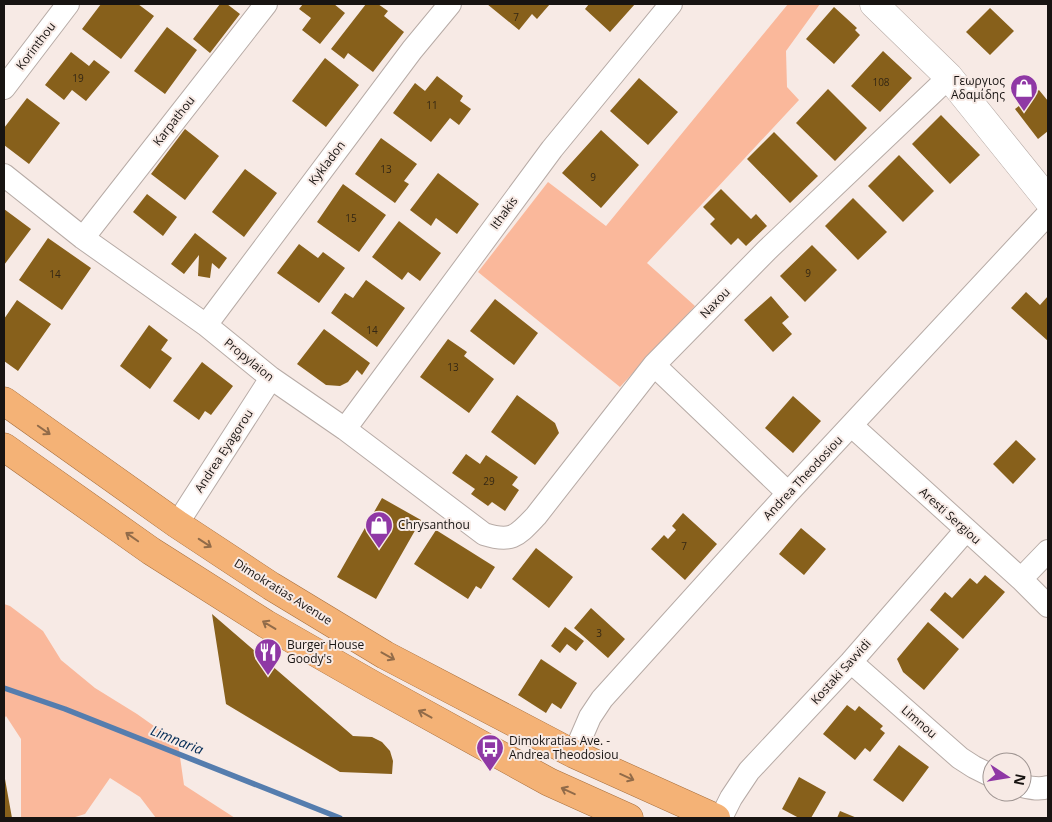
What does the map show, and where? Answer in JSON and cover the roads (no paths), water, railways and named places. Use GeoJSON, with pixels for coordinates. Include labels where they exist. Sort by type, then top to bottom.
{"type":"FeatureCollection","features":[{"type":"Feature","properties":{"kind":"highway","name":"Dimokratias Avenue"},"geometry":{"type":"LineString","coordinates":[[4,402],[176,524],[271,586],[385,655],[574,754],[716,818]]}},
{"type":"Feature","properties":{"kind":"highway"},"geometry":{"type":"LineString","coordinates":[[4,446],[151,550],[266,624],[549,782],[628,818]]}},
{"type":"Feature","properties":{"kind":"street","name":"Korinthou"},"geometry":{"type":"LineString","coordinates":[[4,88],[68,4]]}},
{"type":"Feature","properties":{"kind":"street","name":"Karpathou"},"geometry":{"type":"LineString","coordinates":[[83,238],[266,4]]}},
{"type":"Feature","properties":{"kind":"street","name":"Kykladon"},"geometry":{"type":"LineString","coordinates":[[206,325],[412,50],[450,4]]}},
{"type":"Feature","properties":{"kind":"street","name":"Ithakis"},"geometry":{"type":"LineString","coordinates":[[345,429],[552,149],[671,4]]}},
{"type":"Feature","properties":{"kind":"street"},"geometry":{"type":"LineString","coordinates":[[874,4],[949,77],[1048,200]]}},
{"type":"Feature","properties":{"kind":"street","name":"Naxou"},"geometry":{"type":"LineString","coordinates":[[498,538],[511,537],[523,529],[536,516],[654,365],[767,250],[949,77]]}},
{"type":"Feature","properties":{"kind":"street","name":"Propylaion"},"geometry":{"type":"LineString","coordinates":[[4,175],[83,238],[206,325],[271,378],[345,429],[484,534],[498,538]]}},
{"type":"Feature","properties":{"kind":"street","name":"Andrea Theodosiou"},"geometry":{"type":"LineString","coordinates":[[574,754],[590,717],[602,700],[788,493],[1048,214]]}},
{"type":"Feature","properties":{"kind":"street"},"geometry":{"type":"LineString","coordinates":[[654,365],[788,493]]}},
{"type":"Feature","properties":{"kind":"street","name":"Andrea Eyagorou"},"geometry":{"type":"LineString","coordinates":[[176,524],[271,378]]}},
{"type":"Feature","properties":{"kind":"street","name":"Aresti Sergiou"},"geometry":{"type":"LineString","coordinates":[[852,426],[1021,579],[1048,606]]}},
{"type":"Feature","properties":{"kind":"street","name":"Kostaki Savvidi"},"geometry":{"type":"LineString","coordinates":[[721,818],[731,798],[749,771],[851,662],[966,530]]}},
{"type":"Feature","properties":{"kind":"street"},"geometry":{"type":"LineString","coordinates":[[1021,579],[1048,551]]}},
{"type":"Feature","properties":{"kind":"street","name":"Limnou"},"geometry":{"type":"LineString","coordinates":[[851,662],[960,758],[982,772]]}},
{"type":"Feature","properties":{"kind":"street"},"geometry":{"type":"LineString","coordinates":[[1032,787],[1043,789],[1048,787]]}},
{"type":"Feature","properties":{"kind":"waterway","name":"Limnaria"},"geometry":{"type":"LineString","coordinates":[[4,688],[65,709],[340,818]]}},
{"type":"Feature","properties":{"kind":"place","name":"Γεωργιος Αδαμίδης"},"geometry":{"type":"Point","coordinates":[1024,112]}},
{"type":"Feature","properties":{"kind":"place","name":"Chrysanthou"},"geometry":{"type":"Point","coordinates":[379,549]}},
{"type":"Feature","properties":{"kind":"place","name":"Burger House Goody's"},"geometry":{"type":"Point","coordinates":[268,676]}},
{"type":"Feature","properties":{"kind":"place","name":"Dimokratias Ave. - Andrea Theodosiou"},"geometry":{"type":"Point","coordinates":[490,772]}}]}
